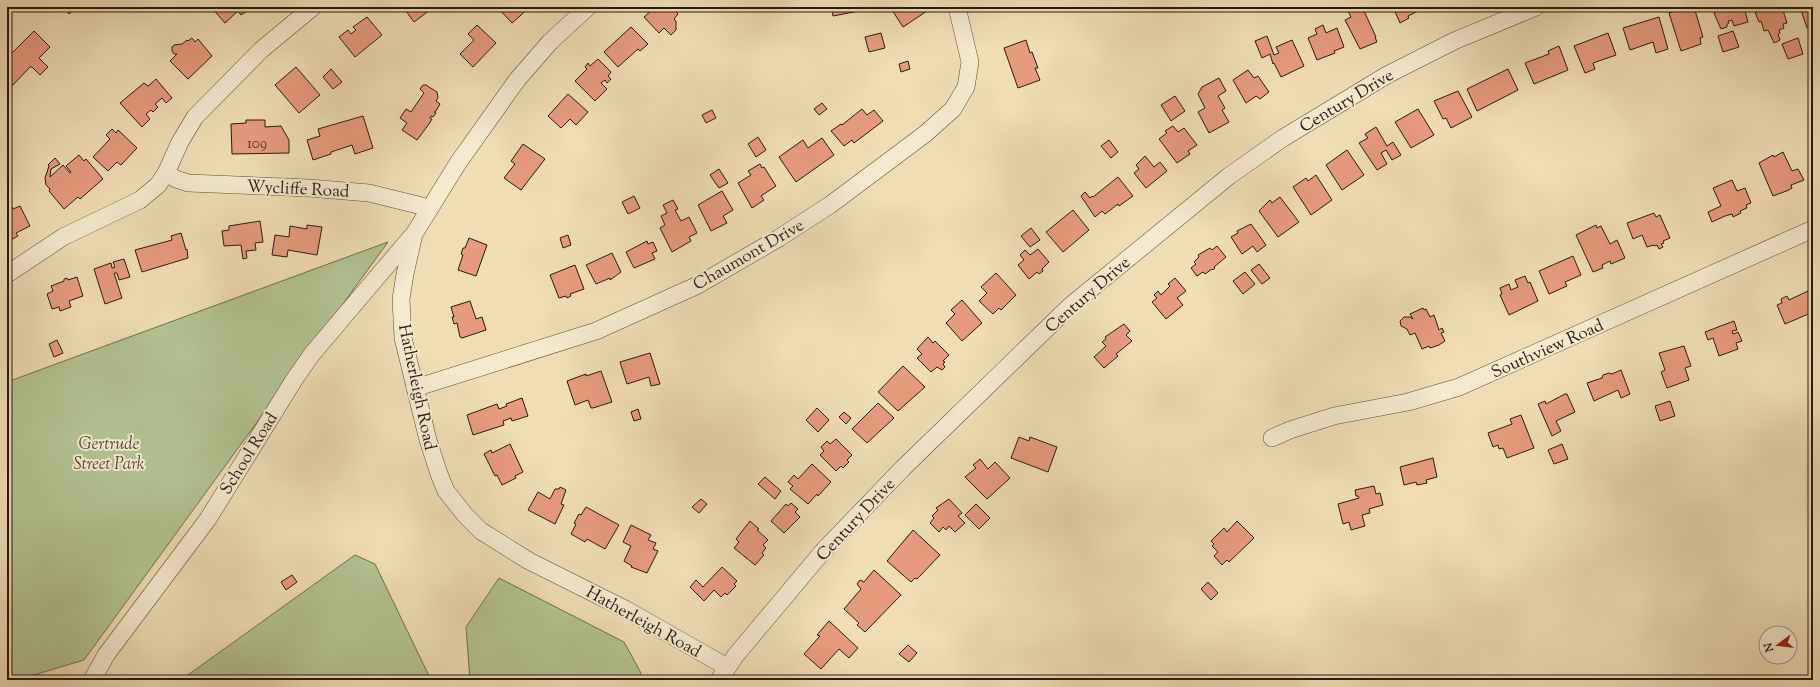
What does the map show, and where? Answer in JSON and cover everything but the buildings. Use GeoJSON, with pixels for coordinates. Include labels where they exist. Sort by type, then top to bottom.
{"type":"FeatureCollection","features":[{"type":"Feature","properties":{"kind":"street"},"geometry":{"type":"LineString","coordinates":[[9,273],[63,237],[140,200],[158,185],[166,173],[180,142],[195,117],[261,50],[313,7]]}},
{"type":"Feature","properties":{"kind":"street","name":"Hatherleigh Road"},"geometry":{"type":"LineString","coordinates":[[588,7],[550,42],[517,80],[458,163],[414,234],[401,299],[403,338],[428,440],[444,485],[464,515],[481,531],[529,561],[625,609],[723,674]]}},
{"type":"Feature","properties":{"kind":"street","name":"Chaumont Drive"},"geometry":{"type":"LineString","coordinates":[[415,388],[596,331],[698,285],[779,238],[830,205],[925,134],[954,109],[966,87],[970,62],[957,7]]}},
{"type":"Feature","properties":{"kind":"street","name":"Century Drive"},"geometry":{"type":"LineString","coordinates":[[723,674],[736,655],[824,550],[908,462],[1070,306],[1229,176],[1283,138],[1387,75],[1454,41],[1536,7]]}},
{"type":"Feature","properties":{"kind":"street","name":"Wycliffe Road"},"geometry":{"type":"LineString","coordinates":[[166,173],[176,179],[188,183],[309,188],[369,193],[430,208]]}},
{"type":"Feature","properties":{"kind":"street","name":"Southview Road"},"geometry":{"type":"LineString","coordinates":[[1272,438],[1290,430],[1334,416],[1408,402],[1459,387],[1813,229]]}},
{"type":"Feature","properties":{"kind":"street","name":"School Road"},"geometry":{"type":"LineString","coordinates":[[92,680],[106,655],[208,519],[294,380],[312,354],[414,234]]}},
{"type":"Feature","properties":{"kind":"green space","name":"Gertrude Street Park"},"geometry":{"type":"Polygon","coordinates":[[[388,242],[84,660],[17,680],[7,680],[7,382],[388,242]]]}},
{"type":"Feature","properties":{"kind":"green space"},"geometry":{"type":"Polygon","coordinates":[[[355,555],[375,564],[431,680],[181,680],[355,555]]]}},
{"type":"Feature","properties":{"kind":"green space"},"geometry":{"type":"Polygon","coordinates":[[[499,578],[624,642],[641,673],[638,680],[470,680],[466,627],[499,578]]]}}]}
